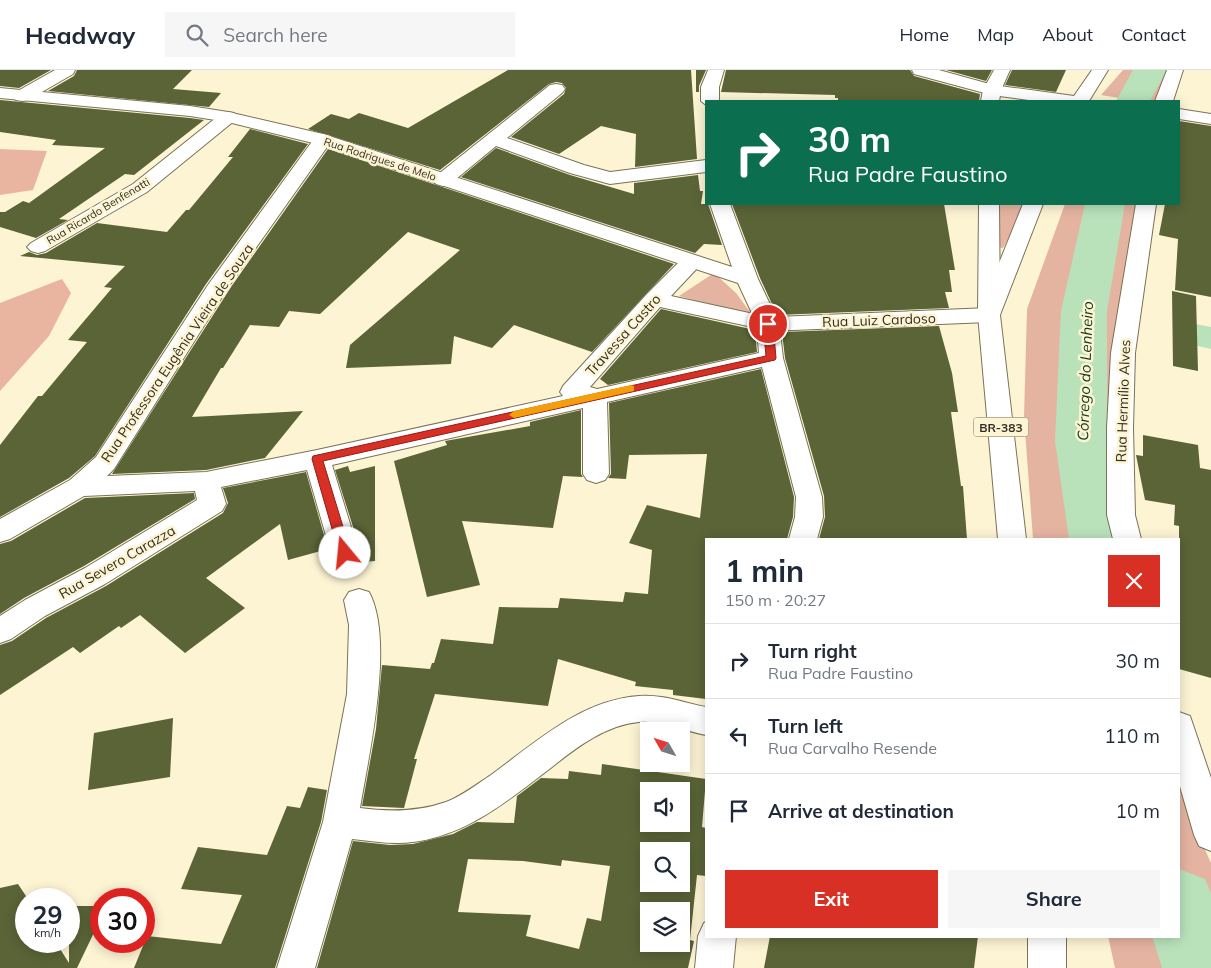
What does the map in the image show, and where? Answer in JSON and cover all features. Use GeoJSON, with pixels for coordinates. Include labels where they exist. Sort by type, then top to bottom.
{"type":"FeatureCollection","features":[{"type":"Feature","properties":{"kind":"main road"},"geometry":{"type":"LineString","coordinates":[[22,96],[67,70]]}},
{"type":"Feature","properties":{"kind":"main road"},"geometry":{"type":"LineString","coordinates":[[710,100],[710,87],[716,70]]}},
{"type":"Feature","properties":{"kind":"main road"},"geometry":{"type":"LineString","coordinates":[[920,70],[991,96],[1057,100]]}},
{"type":"Feature","properties":{"kind":"main road"},"geometry":{"type":"LineString","coordinates":[[991,96],[1002,70]]}},
{"type":"Feature","properties":{"kind":"main road"},"geometry":{"type":"LineString","coordinates":[[1081,100],[1100,70]]}},
{"type":"Feature","properties":{"kind":"main road"},"geometry":{"type":"LineString","coordinates":[[1164,100],[1175,70]]}},
{"type":"Feature","properties":{"kind":"main road"},"geometry":{"type":"LineString","coordinates":[[443,180],[556,89]]}},
{"type":"Feature","properties":{"kind":"main road","name":"Rua Rodrigues de Melo"},"geometry":{"type":"LineString","coordinates":[[0,93],[190,111],[228,117],[322,140],[747,280]]}},
{"type":"Feature","properties":{"kind":"main road"},"geometry":{"type":"LineString","coordinates":[[1180,114],[1211,119]]}},
{"type":"Feature","properties":{"kind":"main road","name":"Rua Ricardo Benfenatti"},"geometry":{"type":"LineString","coordinates":[[38,247],[140,188],[228,117]]}},
{"type":"Feature","properties":{"kind":"main road","name":"Rua Professora Eugênia Vieira de Souza"},"geometry":{"type":"LineString","coordinates":[[0,532],[79,486],[105,463],[219,286],[322,140]]}},
{"type":"Feature","properties":{"kind":"main road"},"geometry":{"type":"LineString","coordinates":[[493,140],[577,169],[610,178],[705,166]]}},
{"type":"Feature","properties":{"kind":"main road"},"geometry":{"type":"LineString","coordinates":[[720,205],[747,280],[768,324],[771,358],[809,497],[809,517],[804,538]]}},
{"type":"Feature","properties":{"kind":"main road","name":"BR-383"},"geometry":{"type":"LineString","coordinates":[[989,205],[990,315],[1012,538]]}},
{"type":"Feature","properties":{"kind":"main road"},"geometry":{"type":"LineString","coordinates":[[990,315],[1033,205]]}},
{"type":"Feature","properties":{"kind":"main road","name":"Rua Hermílio Alves"},"geometry":{"type":"LineString","coordinates":[[1127,538],[1121,515],[1120,428],[1123,352],[1146,205]]}},
{"type":"Feature","properties":{"kind":"main road","name":"Travessa Castro"},"geometry":{"type":"LineString","coordinates":[[595,396],[572,392],[655,299],[692,262]]}},
{"type":"Feature","properties":{"kind":"main road","name":"Rua Luiz Cardoso"},"geometry":{"type":"LineString","coordinates":[[655,299],[768,324],[990,315]]}},
{"type":"Feature","properties":{"kind":"main road"},"geometry":{"type":"LineString","coordinates":[[79,486],[206,481],[317,459],[771,358]]}},
{"type":"Feature","properties":{"kind":"main road"},"geometry":{"type":"LineString","coordinates":[[595,396],[596,474]]}},
{"type":"Feature","properties":{"kind":"main road"},"geometry":{"type":"LineString","coordinates":[[317,459],[345,553]]}},
{"type":"Feature","properties":{"kind":"main road","name":"Rua Severo Carazza"},"geometry":{"type":"LineString","coordinates":[[0,631],[212,504],[206,481]]}},
{"type":"Feature","properties":{"kind":"main road"},"geometry":{"type":"LineString","coordinates":[[296,968],[340,822],[362,694],[364,624],[359,600]]}},
{"type":"Feature","properties":{"kind":"main road"},"geometry":{"type":"LineString","coordinates":[[340,822],[409,826],[422,825],[452,815],[482,799],[584,726],[614,714],[645,709],[705,721]]}},
{"type":"Feature","properties":{"kind":"main road"},"geometry":{"type":"LineString","coordinates":[[1180,729],[1211,835]]}},
{"type":"Feature","properties":{"kind":"main road"},"geometry":{"type":"LineString","coordinates":[[714,968],[717,938]]}},
{"type":"Feature","properties":{"kind":"main road"},"geometry":{"type":"LineString","coordinates":[[1046,938],[1047,968]]}},
{"type":"Feature","properties":{"kind":"shaded area"},"geometry":{"type":"Polygon","coordinates":[[[1123,70],[1176,70],[1161,100],[1131,100],[1101,95],[1123,70]]]}},
{"type":"Feature","properties":{"kind":"shaded area"},"geometry":{"type":"Polygon","coordinates":[[[0,149],[47,151],[33,190],[0,195],[0,149]]]}},
{"type":"Feature","properties":{"kind":"shaded area"},"geometry":{"type":"Polygon","coordinates":[[[992,205],[1027,205],[1003,248],[997,247],[992,205]]]}},
{"type":"Feature","properties":{"kind":"shaded area"},"geometry":{"type":"Polygon","coordinates":[[[1065,205],[1142,205],[1129,289],[1121,538],[1033,538],[1024,417],[1027,309],[1065,205]]]}},
{"type":"Feature","properties":{"kind":"shaded area"},"geometry":{"type":"Polygon","coordinates":[[[714,273],[736,293],[753,316],[679,296],[714,273]]]}},
{"type":"Feature","properties":{"kind":"shaded area"},"geometry":{"type":"Polygon","coordinates":[[[62,279],[71,293],[49,336],[0,391],[0,303],[62,279]]]}},
{"type":"Feature","properties":{"kind":"shaded area"},"geometry":{"type":"Polygon","coordinates":[[[1185,322],[1211,327],[1211,349],[1185,343],[1185,322]]]}},
{"type":"Feature","properties":{"kind":"shaded area"},"geometry":{"type":"Polygon","coordinates":[[[1180,762],[1202,843],[1211,863],[1211,968],[1115,968],[1108,938],[1180,938],[1180,762]]]}},
{"type":"Feature","properties":{"kind":"building"},"geometry":{"type":"Polygon","coordinates":[[[0,70],[51,70],[19,88],[0,86],[0,70]]]}},
{"type":"Feature","properties":{"kind":"building"},"geometry":{"type":"Polygon","coordinates":[[[77,70],[192,70],[173,89],[221,93],[209,107],[48,91],[74,76],[77,70]]]}},
{"type":"Feature","properties":{"kind":"building"},"geometry":{"type":"Polygon","coordinates":[[[508,70],[691,70],[697,159],[635,167],[636,134],[601,126],[559,154],[511,137],[564,94],[566,88],[562,83],[556,82],[549,84],[440,170],[308,129],[331,114],[349,119],[359,113],[408,128],[508,70]]]}},
{"type":"Feature","properties":{"kind":"building"},"geometry":{"type":"Polygon","coordinates":[[[696,70],[706,70],[699,86],[699,92],[696,92],[696,70]]]}},
{"type":"Feature","properties":{"kind":"building"},"geometry":{"type":"Polygon","coordinates":[[[726,70],[910,70],[914,76],[980,94],[979,100],[838,100],[838,98],[835,98],[835,95],[721,92],[726,70]]]}},
{"type":"Feature","properties":{"kind":"building"},"geometry":{"type":"Polygon","coordinates":[[[946,70],[992,70],[986,81],[946,70]]]}},
{"type":"Feature","properties":{"kind":"building"},"geometry":{"type":"Polygon","coordinates":[[[1012,70],[1066,70],[1056,92],[1005,85],[1012,70]]]}},
{"type":"Feature","properties":{"kind":"building"},"geometry":{"type":"Polygon","coordinates":[[[0,100],[204,120],[134,175],[125,174],[59,219],[68,220],[36,238],[0,227],[0,212],[5,212],[23,201],[29,203],[105,148],[52,145],[56,140],[0,132],[0,100]]]}},
{"type":"Feature","properties":{"kind":"building"},"geometry":{"type":"Polygon","coordinates":[[[1180,121],[1211,126],[1211,297],[1175,290],[1178,239],[1159,235],[1165,205],[1180,205],[1180,121]]]}},
{"type":"Feature","properties":{"kind":"building"},"geometry":{"type":"Polygon","coordinates":[[[250,129],[308,144],[206,284],[95,456],[69,478],[0,517],[0,445],[38,396],[42,396],[87,342],[68,340],[112,288],[104,287],[125,266],[20,256],[29,252],[37,255],[46,253],[97,223],[167,232],[186,210],[189,210],[233,157],[228,157],[250,129]]]}},
{"type":"Feature","properties":{"kind":"building"},"geometry":{"type":"Polygon","coordinates":[[[496,148],[570,175],[634,194],[634,183],[698,175],[700,191],[703,191],[701,204],[708,205],[722,245],[704,244],[695,253],[461,177],[496,148]]]}},
{"type":"Feature","properties":{"kind":"building"},"geometry":{"type":"Polygon","coordinates":[[[328,149],[674,264],[592,352],[514,325],[492,348],[454,336],[451,364],[346,368],[350,345],[460,250],[408,232],[320,314],[289,311],[279,327],[250,325],[223,368],[221,368],[192,417],[303,411],[265,458],[206,470],[112,474],[231,287],[328,149]]]}},
{"type":"Feature","properties":{"kind":"building"},"geometry":{"type":"Polygon","coordinates":[[[732,205],[944,205],[955,270],[949,270],[952,292],[945,292],[949,308],[777,315],[760,278],[732,205]]]}},
{"type":"Feature","properties":{"kind":"building"},"geometry":{"type":"Polygon","coordinates":[[[1172,291],[1196,296],[1198,371],[1173,366],[1172,291]]]}},
{"type":"Feature","properties":{"kind":"building"},"geometry":{"type":"Polygon","coordinates":[[[661,309],[755,330],[757,352],[608,385],[600,379],[661,309]]]}},
{"type":"Feature","properties":{"kind":"building"},"geometry":{"type":"Polygon","coordinates":[[[939,326],[952,373],[958,412],[951,412],[961,486],[963,486],[967,538],[819,538],[825,517],[824,496],[785,358],[782,332],[939,326]]]}},
{"type":"Feature","properties":{"kind":"building"},"geometry":{"type":"Polygon","coordinates":[[[761,369],[794,497],[793,517],[787,538],[705,538],[705,699],[673,695],[673,690],[635,686],[636,682],[558,659],[548,706],[435,694],[414,759],[417,759],[404,808],[362,806],[376,729],[382,665],[430,669],[432,663],[434,663],[441,639],[493,644],[499,607],[558,608],[560,598],[623,602],[625,592],[648,594],[652,550],[629,543],[647,505],[700,518],[707,454],[629,455],[626,479],[608,478],[611,474],[609,403],[761,369]]]}},
{"type":"Feature","properties":{"kind":"building"},"geometry":{"type":"Polygon","coordinates":[[[581,410],[581,474],[583,477],[563,476],[553,528],[462,521],[480,585],[427,597],[394,461],[447,445],[445,441],[530,426],[530,422],[581,410]]]}},
{"type":"Feature","properties":{"kind":"building"},"geometry":{"type":"Polygon","coordinates":[[[1143,435],[1198,445],[1200,468],[1211,470],[1211,678],[1180,669],[1179,526],[1174,525],[1175,505],[1145,500],[1136,455],[1143,456],[1143,435]]]}},
{"type":"Feature","properties":{"kind":"building"},"geometry":{"type":"Polygon","coordinates":[[[348,466],[350,472],[375,466],[375,561],[350,563],[357,561],[361,552],[335,470],[348,466]]]}},
{"type":"Feature","properties":{"kind":"building"},"geometry":{"type":"Polygon","coordinates":[[[306,472],[328,549],[288,560],[280,524],[206,578],[245,608],[185,653],[140,615],[121,628],[119,626],[80,653],[73,647],[0,695],[0,645],[12,641],[46,618],[106,586],[223,513],[228,503],[223,488],[306,472]]]}},
{"type":"Feature","properties":{"kind":"building"},"geometry":{"type":"Polygon","coordinates":[[[194,493],[195,499],[84,566],[24,598],[0,614],[0,544],[11,541],[85,498],[194,493]]]}},
{"type":"Feature","properties":{"kind":"building"},"geometry":{"type":"Polygon","coordinates":[[[173,718],[170,777],[88,790],[94,733],[173,718]]]}},
{"type":"Feature","properties":{"kind":"building"},"geometry":{"type":"Polygon","coordinates":[[[602,764],[640,769],[640,772],[657,772],[705,779],[702,827],[705,828],[705,876],[697,875],[690,940],[694,941],[688,968],[317,968],[353,841],[390,845],[413,844],[453,834],[477,822],[514,823],[517,796],[541,778],[568,779],[569,771],[601,775],[602,764]],[[468,859],[458,912],[531,915],[526,936],[579,949],[587,918],[601,921],[610,866],[562,860],[561,866],[523,861],[468,859]]]}},
{"type":"Feature","properties":{"kind":"building"},"geometry":{"type":"Polygon","coordinates":[[[308,787],[327,790],[321,822],[275,968],[134,968],[140,953],[155,953],[155,937],[221,944],[242,895],[181,889],[198,847],[267,855],[287,806],[300,808],[308,787]]]}},
{"type":"Feature","properties":{"kind":"building"},"geometry":{"type":"Polygon","coordinates":[[[18,884],[21,888],[15,888],[15,953],[63,953],[69,963],[69,953],[80,953],[80,906],[90,906],[90,941],[77,968],[0,968],[0,888],[18,884]]]}},
{"type":"Feature","properties":{"kind":"building"},"geometry":{"type":"Polygon","coordinates":[[[770,938],[978,938],[974,968],[764,968],[770,938]]]}},
{"type":"Feature","properties":{"kind":"waterway","name":"Córrego do Lenheiro"},"geometry":{"type":"LineString","coordinates":[[1134,100],[1150,70]]}},
{"type":"Feature","properties":{"kind":"waterway","name":"Córrego do Lenheiro"},"geometry":{"type":"LineString","coordinates":[[1097,538],[1081,441],[1084,311],[1105,205]]}},
{"type":"Feature","properties":{"kind":"waterway","name":"Córrego do Lenheiro"},"geometry":{"type":"LineString","coordinates":[[1180,907],[1200,968]]}},
{"type":"Feature","properties":{"kind":"slow traffic"},"geometry":{"type":"LineString","coordinates":[[514,415],[631,389]]}},
{"type":"Feature","properties":{"kind":"route"},"geometry":{"type":"LineString","coordinates":[[345,553],[317,459],[771,358],[768,324]]}}]}
